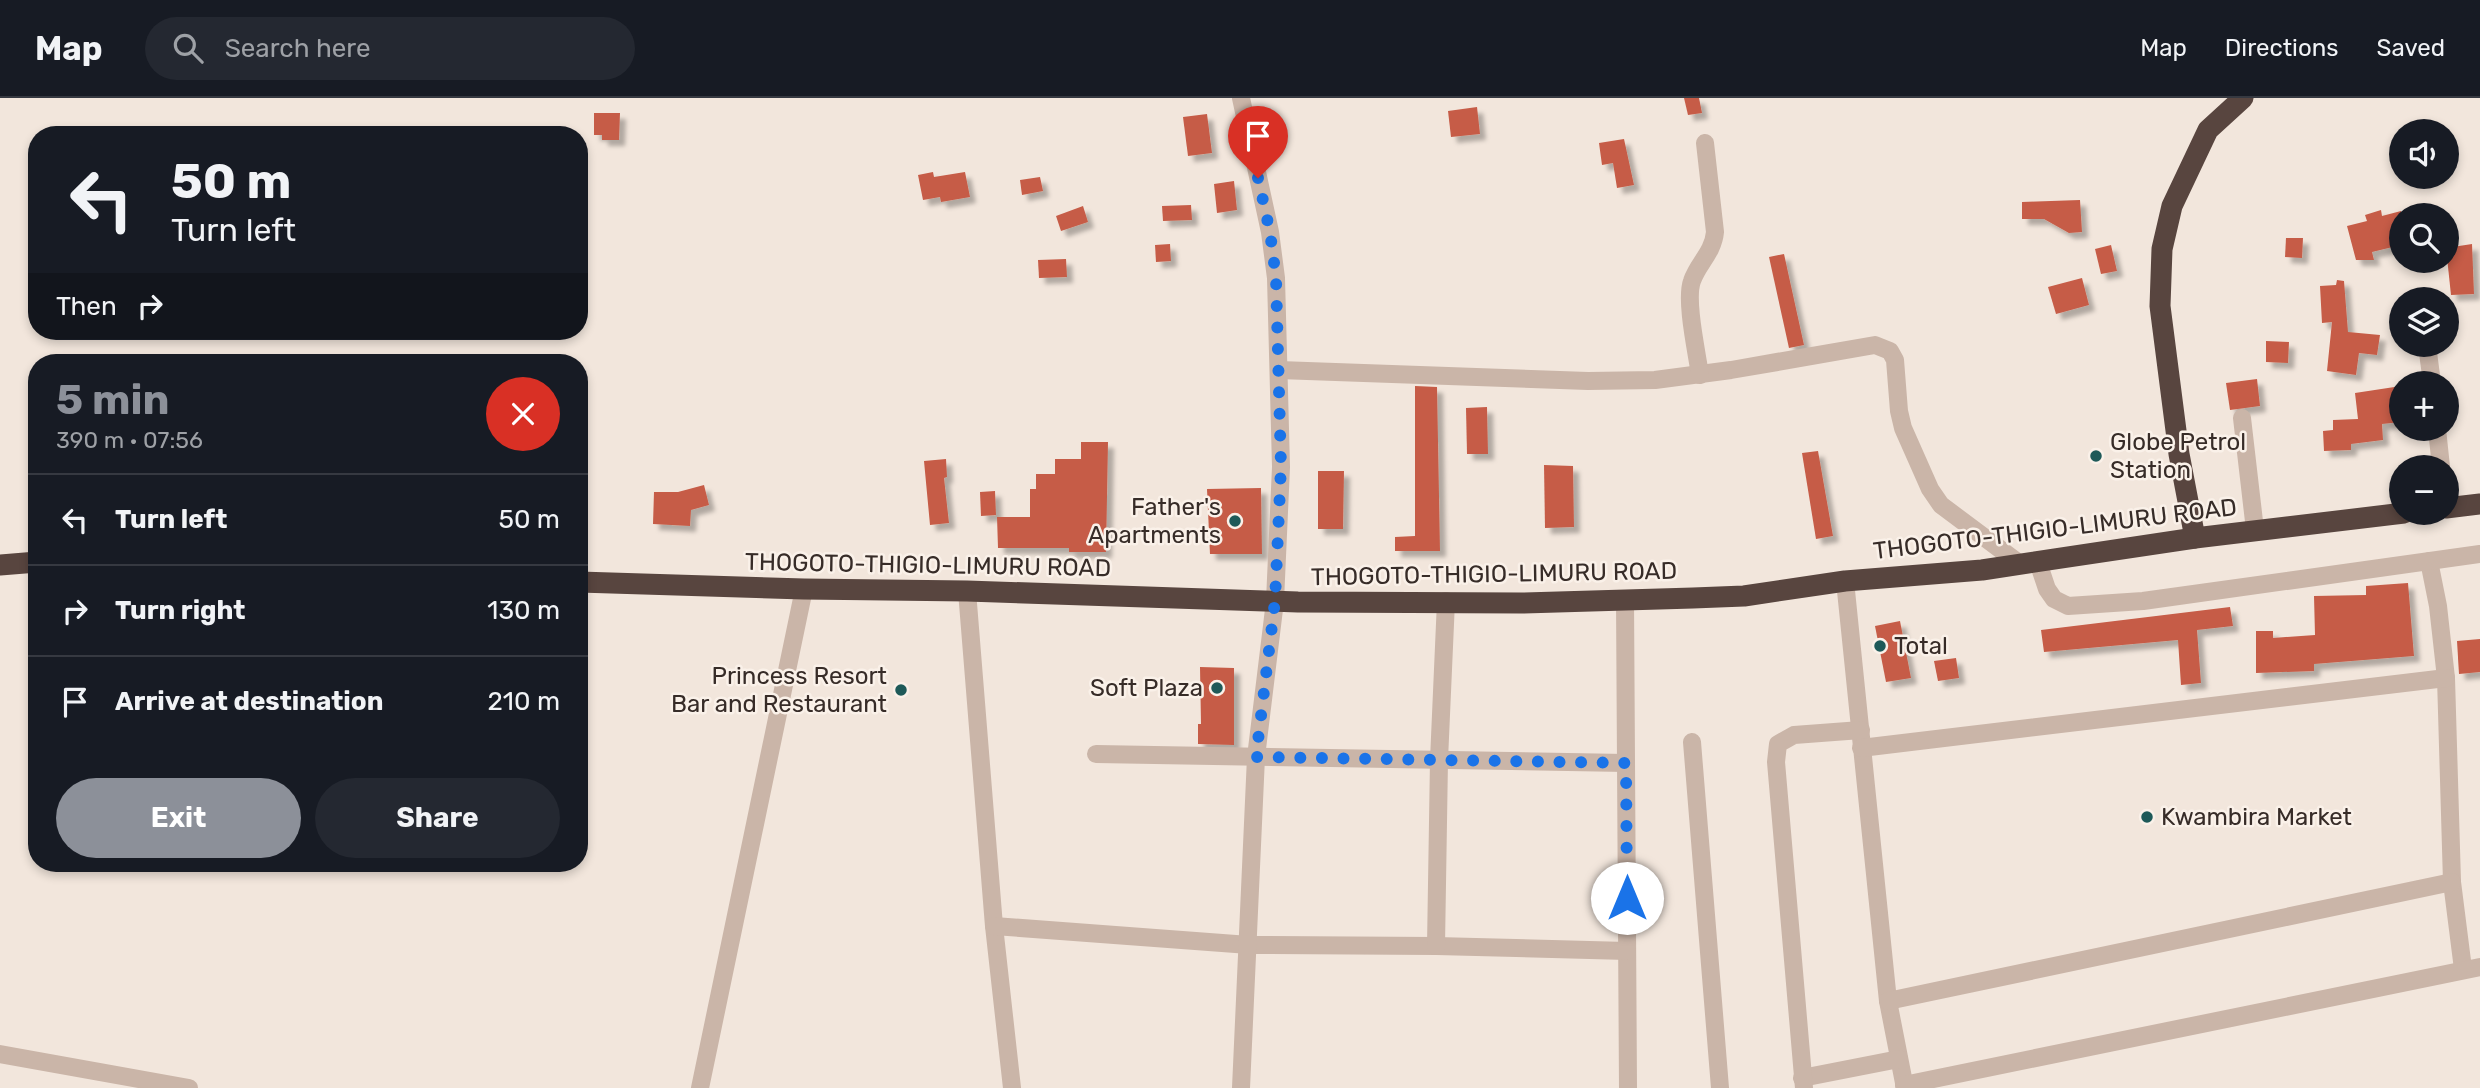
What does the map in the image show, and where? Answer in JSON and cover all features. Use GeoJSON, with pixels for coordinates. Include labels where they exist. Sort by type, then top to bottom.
{"type":"FeatureCollection","features":[{"type":"Feature","properties":{"kind":"highway"},"geometry":{"type":"LineString","coordinates":[[2195,538],[2179,454],[2160,306],[2162,248],[2172,206],[2208,130],[2243,98]]}},
{"type":"Feature","properties":{"kind":"highway"},"geometry":{"type":"LineString","coordinates":[[2459,506],[2480,504]]}},
{"type":"Feature","properties":{"kind":"highway","name":"THOGOTO-THIGIO-LIMURU ROAD"},"geometry":{"type":"LineString","coordinates":[[588,582],[1275,601],[1522,603],[1744,596],[1844,581],[2029,563],[2195,538],[2389,515]]}},
{"type":"Feature","properties":{"kind":"highway"},"geometry":{"type":"LineString","coordinates":[[0,565],[28,563]]}},
{"type":"Feature","properties":{"kind":"street"},"geometry":{"type":"LineString","coordinates":[[1241,98],[1270,232],[1276,278],[1281,467],[1275,601],[1256,757],[1241,1088]]}},
{"type":"Feature","properties":{"kind":"street"},"geometry":{"type":"LineString","coordinates":[[1700,375],[1689,296],[1692,281],[1714,244],[1705,143]]}},
{"type":"Feature","properties":{"kind":"street"},"geometry":{"type":"LineString","coordinates":[[1279,370],[1588,381],[1655,380],[1796,360],[1875,345],[1890,351],[1895,360],[1903,428],[1930,489],[1941,505],[2029,563],[2054,599],[2068,606],[2143,601],[2480,554]]}},
{"type":"Feature","properties":{"kind":"street"},"geometry":{"type":"LineString","coordinates":[[2242,418],[2255,530]]}},
{"type":"Feature","properties":{"kind":"street"},"geometry":{"type":"LineString","coordinates":[[1844,581],[1888,1001],[1905,1086],[2471,968],[2452,883],[2446,678],[2438,606],[2429,561]]}},
{"type":"Feature","properties":{"kind":"street"},"geometry":{"type":"LineString","coordinates":[[700,1088],[804,589]]}},
{"type":"Feature","properties":{"kind":"street"},"geometry":{"type":"LineString","coordinates":[[967,591],[994,926],[1012,1088]]}},
{"type":"Feature","properties":{"kind":"street"},"geometry":{"type":"LineString","coordinates":[[1625,599],[1628,1088]]}},
{"type":"Feature","properties":{"kind":"street"},"geometry":{"type":"LineString","coordinates":[[1436,946],[1439,760],[1446,601]]}},
{"type":"Feature","properties":{"kind":"street"},"geometry":{"type":"LineString","coordinates":[[1861,748],[2446,678]]}},
{"type":"Feature","properties":{"kind":"street"},"geometry":{"type":"LineString","coordinates":[[1861,730],[1794,735],[1778,744],[1776,762],[1803,1083],[1899,1059]]}},
{"type":"Feature","properties":{"kind":"street"},"geometry":{"type":"LineString","coordinates":[[1692,742],[1720,1088]]}},
{"type":"Feature","properties":{"kind":"street"},"geometry":{"type":"LineString","coordinates":[[1096,754],[1626,763]]}},
{"type":"Feature","properties":{"kind":"street"},"geometry":{"type":"LineString","coordinates":[[1888,1001],[2452,883]]}},
{"type":"Feature","properties":{"kind":"street"},"geometry":{"type":"LineString","coordinates":[[994,926],[1249,945],[1627,951]]}},
{"type":"Feature","properties":{"kind":"street"},"geometry":{"type":"LineString","coordinates":[[0,1054],[189,1088]]}},
{"type":"Feature","properties":{"kind":"building"},"geometry":{"type":"Polygon","coordinates":[[[1684,98],[1699,98],[1702,113],[1688,115],[1684,98]]]}},
{"type":"Feature","properties":{"kind":"building"},"geometry":{"type":"Polygon","coordinates":[[[1477,107],[1480,134],[1451,137],[1448,111],[1477,107]]]}},
{"type":"Feature","properties":{"kind":"building"},"geometry":{"type":"Polygon","coordinates":[[[594,113],[620,113],[619,140],[602,140],[602,135],[594,135],[594,113]]]}},
{"type":"Feature","properties":{"kind":"building"},"geometry":{"type":"Polygon","coordinates":[[[1207,114],[1212,153],[1188,156],[1183,117],[1207,114]]]}},
{"type":"Feature","properties":{"kind":"building"},"geometry":{"type":"Polygon","coordinates":[[[1624,139],[1634,185],[1617,188],[1613,163],[1602,165],[1599,143],[1624,139]]]}},
{"type":"Feature","properties":{"kind":"building"},"geometry":{"type":"Polygon","coordinates":[[[933,172],[934,177],[965,172],[970,197],[941,202],[940,197],[923,200],[918,175],[933,172]]]}},
{"type":"Feature","properties":{"kind":"building"},"geometry":{"type":"Polygon","coordinates":[[[1040,177],[1043,191],[1022,195],[1020,180],[1040,177]]]}},
{"type":"Feature","properties":{"kind":"building"},"geometry":{"type":"Polygon","coordinates":[[[1234,181],[1237,210],[1217,213],[1214,184],[1234,181]]]}},
{"type":"Feature","properties":{"kind":"building"},"geometry":{"type":"Polygon","coordinates":[[[2080,200],[2082,232],[2069,233],[2044,219],[2022,219],[2022,202],[2080,200]]]}},
{"type":"Feature","properties":{"kind":"building"},"geometry":{"type":"Polygon","coordinates":[[[1191,205],[1192,220],[1163,221],[1162,206],[1191,205]]]}},
{"type":"Feature","properties":{"kind":"building"},"geometry":{"type":"Polygon","coordinates":[[[1083,206],[1088,222],[1061,231],[1056,216],[1083,206]]]}},
{"type":"Feature","properties":{"kind":"building"},"geometry":{"type":"Polygon","coordinates":[[[2381,210],[2382,216],[2389,214],[2389,248],[2372,252],[2374,260],[2356,260],[2347,226],[2367,221],[2365,215],[2381,210]]]}},
{"type":"Feature","properties":{"kind":"building"},"geometry":{"type":"Polygon","coordinates":[[[2286,238],[2303,238],[2302,258],[2285,257],[2286,238]]]}},
{"type":"Feature","properties":{"kind":"building"},"geometry":{"type":"Polygon","coordinates":[[[1170,244],[1171,261],[1156,262],[1155,245],[1170,244]]]}},
{"type":"Feature","properties":{"kind":"building"},"geometry":{"type":"Polygon","coordinates":[[[2472,244],[2474,294],[2459,295],[2459,287],[2450,287],[2449,273],[2459,273],[2459,246],[2472,244]]]}},
{"type":"Feature","properties":{"kind":"building"},"geometry":{"type":"Polygon","coordinates":[[[2111,245],[2117,271],[2101,274],[2095,249],[2111,245]]]}},
{"type":"Feature","properties":{"kind":"building"},"geometry":{"type":"Polygon","coordinates":[[[1784,254],[1804,345],[1789,348],[1769,257],[1784,254]]]}},
{"type":"Feature","properties":{"kind":"building"},"geometry":{"type":"Polygon","coordinates":[[[1066,259],[1067,277],[1039,278],[1038,260],[1066,259]]]}},
{"type":"Feature","properties":{"kind":"building"},"geometry":{"type":"Polygon","coordinates":[[[2082,278],[2089,305],[2056,314],[2048,287],[2082,278]]]}},
{"type":"Feature","properties":{"kind":"building"},"geometry":{"type":"Polygon","coordinates":[[[2337,280],[2344,281],[2348,332],[2380,335],[2377,355],[2359,353],[2356,375],[2327,371],[2332,322],[2322,323],[2320,286],[2336,285],[2337,280]]]}},
{"type":"Feature","properties":{"kind":"building"},"geometry":{"type":"Polygon","coordinates":[[[2266,341],[2289,342],[2288,363],[2266,362],[2266,341]]]}},
{"type":"Feature","properties":{"kind":"building"},"geometry":{"type":"Polygon","coordinates":[[[2257,379],[2260,406],[2230,410],[2226,383],[2257,379]]]}},
{"type":"Feature","properties":{"kind":"building"},"geometry":{"type":"Polygon","coordinates":[[[1415,386],[1437,387],[1440,551],[1395,551],[1395,537],[1415,536],[1415,386]]]}},
{"type":"Feature","properties":{"kind":"building"},"geometry":{"type":"Polygon","coordinates":[[[2389,388],[2389,423],[2382,424],[2383,440],[2351,444],[2351,450],[2324,451],[2323,431],[2333,430],[2333,420],[2358,419],[2355,393],[2389,388]]]}},
{"type":"Feature","properties":{"kind":"building"},"geometry":{"type":"Polygon","coordinates":[[[1487,407],[1488,454],[1467,454],[1466,408],[1487,407]]]}},
{"type":"Feature","properties":{"kind":"building"},"geometry":{"type":"Polygon","coordinates":[[[1081,442],[1108,442],[1106,552],[1069,552],[1069,548],[998,548],[997,517],[1030,517],[1030,489],[1036,489],[1036,474],[1055,474],[1055,459],[1081,459],[1081,442]]]}},
{"type":"Feature","properties":{"kind":"building"},"geometry":{"type":"Polygon","coordinates":[[[1818,451],[1833,536],[1816,539],[1802,453],[1818,451]]]}},
{"type":"Feature","properties":{"kind":"building"},"geometry":{"type":"Polygon","coordinates":[[[946,459],[947,477],[944,478],[949,523],[930,525],[924,461],[946,459]]]}},
{"type":"Feature","properties":{"kind":"building"},"geometry":{"type":"Polygon","coordinates":[[[1544,465],[1573,466],[1574,527],[1545,528],[1544,465]]]}},
{"type":"Feature","properties":{"kind":"building"},"geometry":{"type":"Polygon","coordinates":[[[1318,471],[1344,471],[1343,529],[1318,529],[1318,471]]]}},
{"type":"Feature","properties":{"kind":"building"},"geometry":{"type":"Polygon","coordinates":[[[704,485],[709,505],[691,510],[690,526],[653,524],[654,492],[678,492],[704,485]]]}},
{"type":"Feature","properties":{"kind":"building","name":"Father's Apartments"},"geometry":{"type":"Polygon","coordinates":[[[1261,488],[1262,554],[1210,554],[1207,489],[1261,488]]]}},
{"type":"Feature","properties":{"kind":"building"},"geometry":{"type":"Polygon","coordinates":[[[995,491],[996,515],[981,516],[980,492],[995,491]]]}},
{"type":"Feature","properties":{"kind":"building"},"geometry":{"type":"Polygon","coordinates":[[[2408,583],[2414,656],[2314,664],[2314,671],[2256,673],[2256,631],[2273,631],[2273,638],[2315,635],[2314,596],[2366,595],[2366,586],[2408,583]]]}},
{"type":"Feature","properties":{"kind":"building"},"geometry":{"type":"Polygon","coordinates":[[[2230,607],[2233,626],[2197,630],[2201,683],[2181,685],[2178,640],[2044,652],[2041,630],[2230,607]]]}},
{"type":"Feature","properties":{"kind":"building"},"geometry":{"type":"Polygon","coordinates":[[[1900,621],[1911,678],[1886,682],[1875,626],[1900,621]]]}},
{"type":"Feature","properties":{"kind":"building"},"geometry":{"type":"Polygon","coordinates":[[[2480,639],[2480,672],[2459,674],[2457,641],[2480,639]]]}},
{"type":"Feature","properties":{"kind":"building"},"geometry":{"type":"Polygon","coordinates":[[[1956,658],[1959,678],[1938,681],[1934,661],[1956,658]]]}},
{"type":"Feature","properties":{"kind":"building","name":"Soft Plaza"},"geometry":{"type":"Polygon","coordinates":[[[1200,667],[1234,668],[1234,745],[1198,744],[1198,724],[1201,724],[1200,667]]]}},
{"type":"Feature","properties":{"kind":"place","name":"Globe Petrol Station"},"geometry":{"type":"Point","coordinates":[2096,456]}},
{"type":"Feature","properties":{"kind":"place","name":"Father's Apartments"},"geometry":{"type":"Point","coordinates":[1235,521]}},
{"type":"Feature","properties":{"kind":"place","name":"Total"},"geometry":{"type":"Point","coordinates":[1880,646]}},
{"type":"Feature","properties":{"kind":"place","name":"Soft Plaza"},"geometry":{"type":"Point","coordinates":[1217,688]}},
{"type":"Feature","properties":{"kind":"place","name":"Princess Resort Bar and Restaurant"},"geometry":{"type":"Point","coordinates":[901,690]}},
{"type":"Feature","properties":{"kind":"place","name":"Kwambira Market"},"geometry":{"type":"Point","coordinates":[2147,817]}},
{"type":"Feature","properties":{"kind":"route"},"geometry":{"type":"LineString","coordinates":[[1258,178],[1270,232],[1276,278],[1281,467],[1275,601],[1256,757],[1626,763],[1627,898]]}}]}
